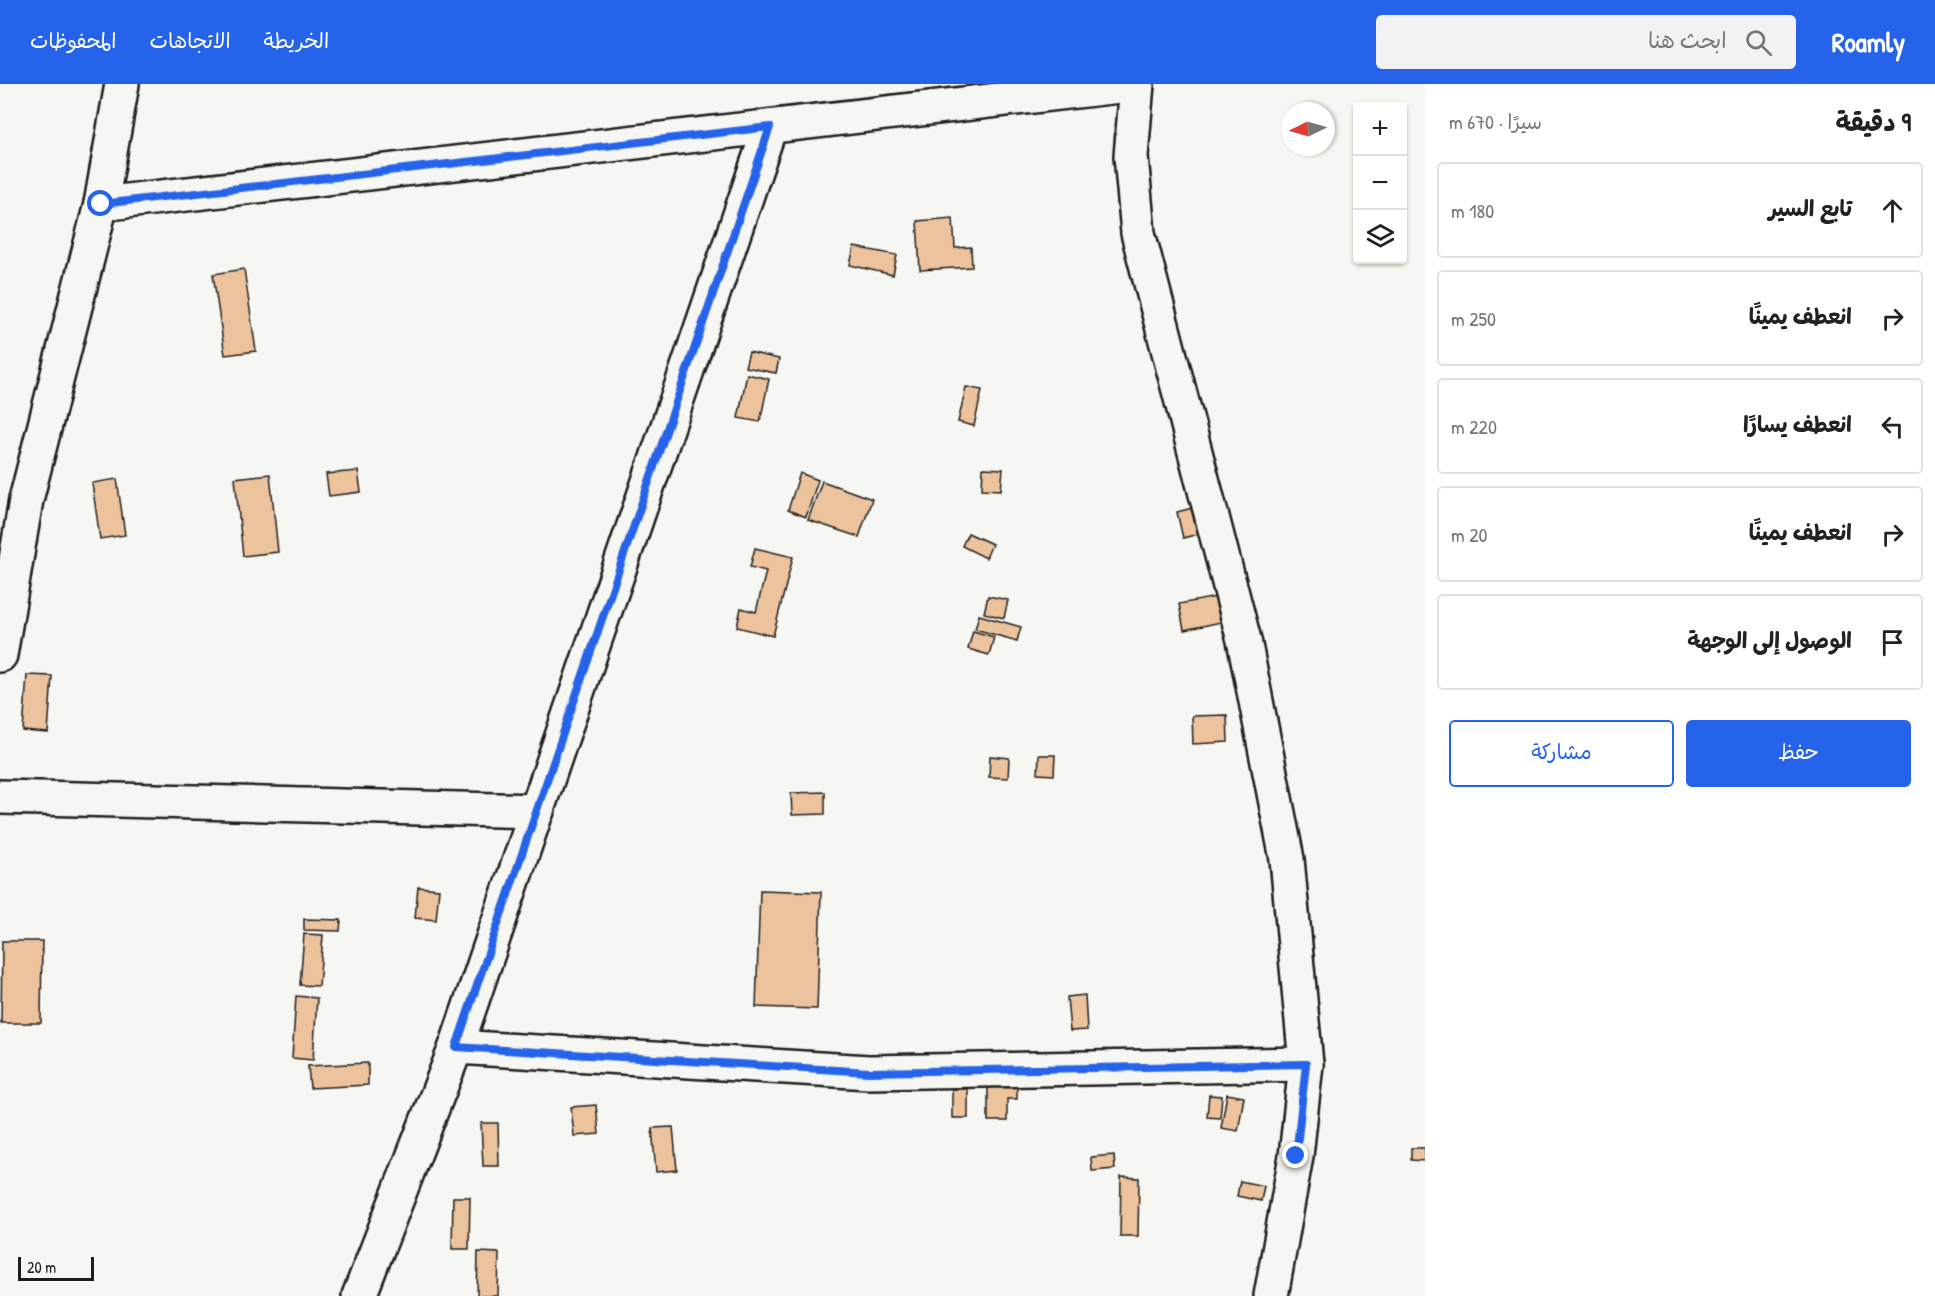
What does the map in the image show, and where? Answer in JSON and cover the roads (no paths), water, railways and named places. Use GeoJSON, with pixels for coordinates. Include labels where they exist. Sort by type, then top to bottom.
{"type":"FeatureCollection","features":[{"type":"Feature","properties":{"kind":"street"},"geometry":{"type":"LineString","coordinates":[[0,655],[26,500],[101,204],[122,84]]}},
{"type":"Feature","properties":{"kind":"street"},"geometry":{"type":"LineString","coordinates":[[101,204],[1137,84],[1131,156],[1138,233],[1244,640],[1287,859],[1306,1064],[1296,1156],[1271,1296]]}},
{"type":"Feature","properties":{"kind":"street"},"geometry":{"type":"LineString","coordinates":[[359,1296],[456,1047],[770,127]]}},
{"type":"Feature","properties":{"kind":"street"},"geometry":{"type":"LineString","coordinates":[[0,798],[537,811]]}},
{"type":"Feature","properties":{"kind":"street"},"geometry":{"type":"LineString","coordinates":[[456,1047],[869,1072],[1306,1064]]}}]}
